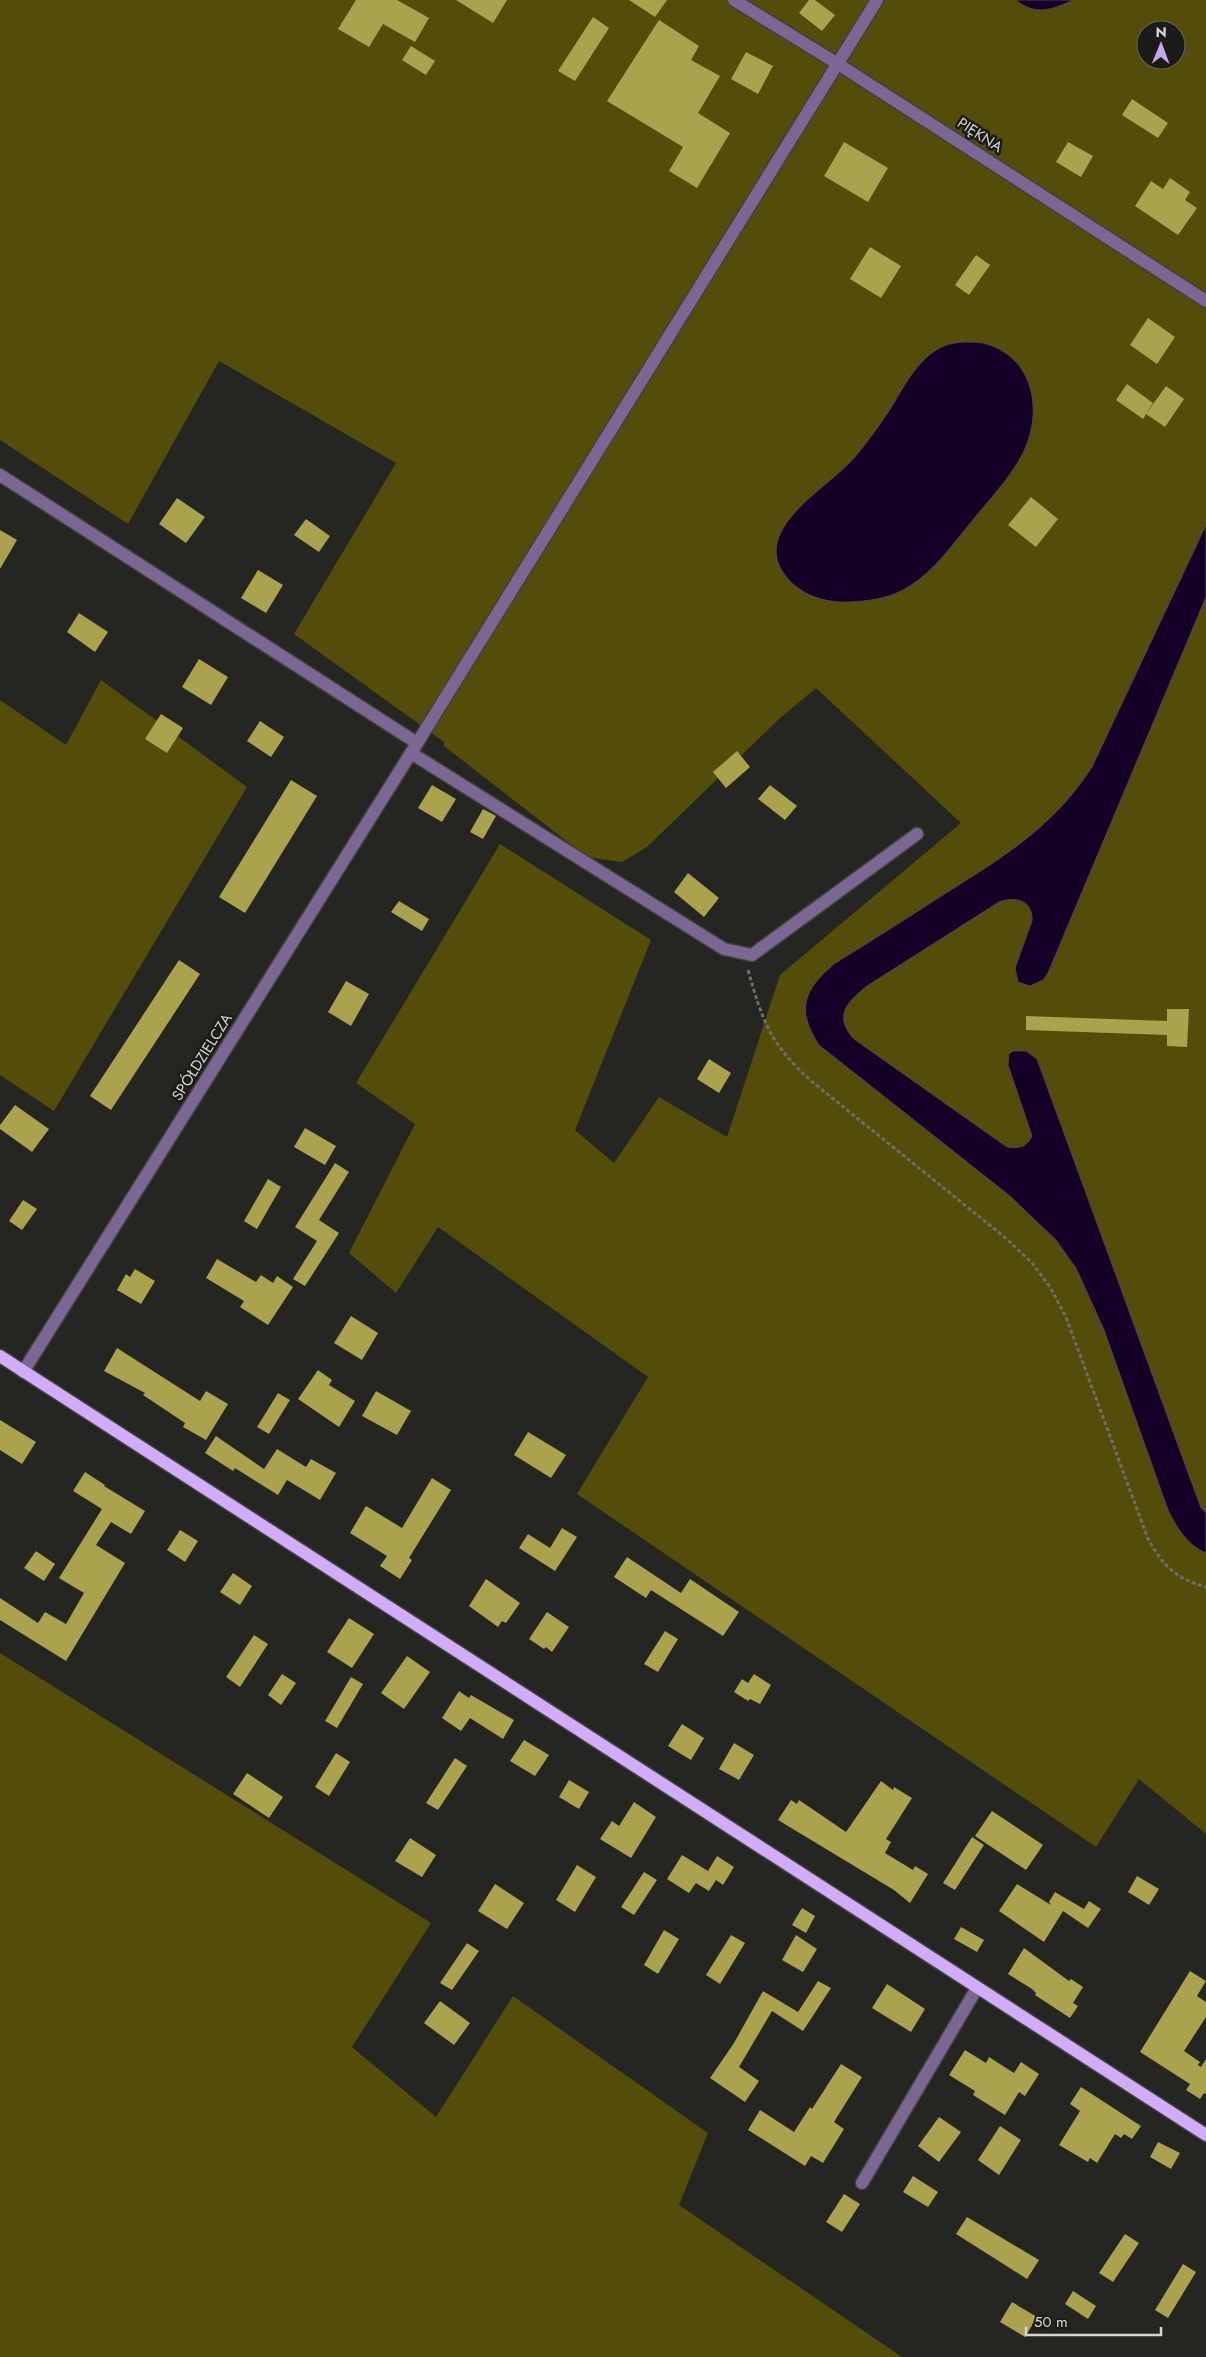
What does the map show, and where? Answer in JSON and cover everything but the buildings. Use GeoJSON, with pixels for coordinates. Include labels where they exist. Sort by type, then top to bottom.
{"type":"FeatureCollection","features":[{"type":"Feature","properties":{"kind":"main road"},"geometry":{"type":"LineString","coordinates":[[0,1356],[1206,2135]]}},
{"type":"Feature","properties":{"kind":"street","name":"PIĘKNA"},"geometry":{"type":"LineString","coordinates":[[734,0],[838,64],[1206,300]]}},
{"type":"Feature","properties":{"kind":"street","name":"SPÓŁDZIELCZA"},"geometry":{"type":"LineString","coordinates":[[23,1372],[412,752],[877,0]]}},
{"type":"Feature","properties":{"kind":"street"},"geometry":{"type":"LineString","coordinates":[[0,475],[412,752],[724,949],[752,954],[917,834]]}},
{"type":"Feature","properties":{"kind":"street"},"geometry":{"type":"LineString","coordinates":[[862,2183],[977,1988]]}},
{"type":"Feature","properties":{"kind":"path"},"geometry":{"type":"LineString","coordinates":[[742,952],[760,1014],[771,1036],[786,1058],[810,1080],[1008,1240],[1032,1263],[1050,1287],[1066,1317],[1148,1539],[1158,1556],[1172,1571],[1186,1582],[1206,1587]]}},
{"type":"Feature","properties":{"kind":"shaded area"},"geometry":{"type":"Polygon","coordinates":[[[0,0],[1206,0],[1206,1834],[1139,1779],[1096,1847],[577,1494],[648,1377],[438,1227],[396,1293],[349,1253],[415,1124],[356,1083],[500,844],[651,940],[575,1130],[614,1163],[659,1097],[727,1137],[780,975],[961,823],[816,688],[779,719],[647,847],[622,862],[587,857],[444,746],[444,742],[294,634],[396,463],[219,361],[128,524],[0,440],[0,0]]]}},
{"type":"Feature","properties":{"kind":"shaded area"},"geometry":{"type":"Polygon","coordinates":[[[1016,0],[1073,0],[1051,9],[1037,10],[1023,5],[1016,0]]]}},
{"type":"Feature","properties":{"kind":"shaded area"},"geometry":{"type":"Polygon","coordinates":[[[963,342],[983,343],[1001,350],[1014,360],[1024,373],[1030,388],[1033,405],[1032,422],[1029,439],[1017,464],[999,489],[943,556],[928,572],[910,586],[881,598],[850,602],[825,600],[802,591],[789,580],[778,562],[777,545],[783,529],[794,513],[854,458],[887,414],[918,366],[934,351],[946,345],[963,342]]]}},
{"type":"Feature","properties":{"kind":"shaded area"},"geometry":{"type":"Polygon","coordinates":[[[1206,525],[1206,597],[1048,973],[1043,980],[1030,986],[1018,982],[1015,968],[1032,921],[1032,914],[1030,908],[1022,901],[1005,900],[867,986],[845,1010],[844,1023],[854,1039],[1007,1147],[1015,1148],[1022,1146],[1028,1143],[1032,1136],[1008,1065],[1009,1054],[1013,1051],[1026,1051],[1037,1059],[1201,1508],[1206,1513],[1206,1553],[1188,1541],[1168,1510],[1104,1330],[1076,1268],[1056,1240],[1010,1196],[819,1045],[807,1021],[805,1011],[806,1001],[815,983],[834,964],[1008,852],[1045,823],[1077,788],[1092,767],[1206,525]]]}},
{"type":"Feature","properties":{"kind":"shaded area"},"geometry":{"type":"Polygon","coordinates":[[[101,680],[247,787],[54,1111],[0,1075],[0,700],[66,745],[101,680]]]}},
{"type":"Feature","properties":{"kind":"shaded area"},"geometry":{"type":"Polygon","coordinates":[[[0,1653],[431,1923],[352,2047],[436,2117],[513,1996],[708,2133],[679,2205],[902,2357],[0,2357],[0,1653]]]}}]}
